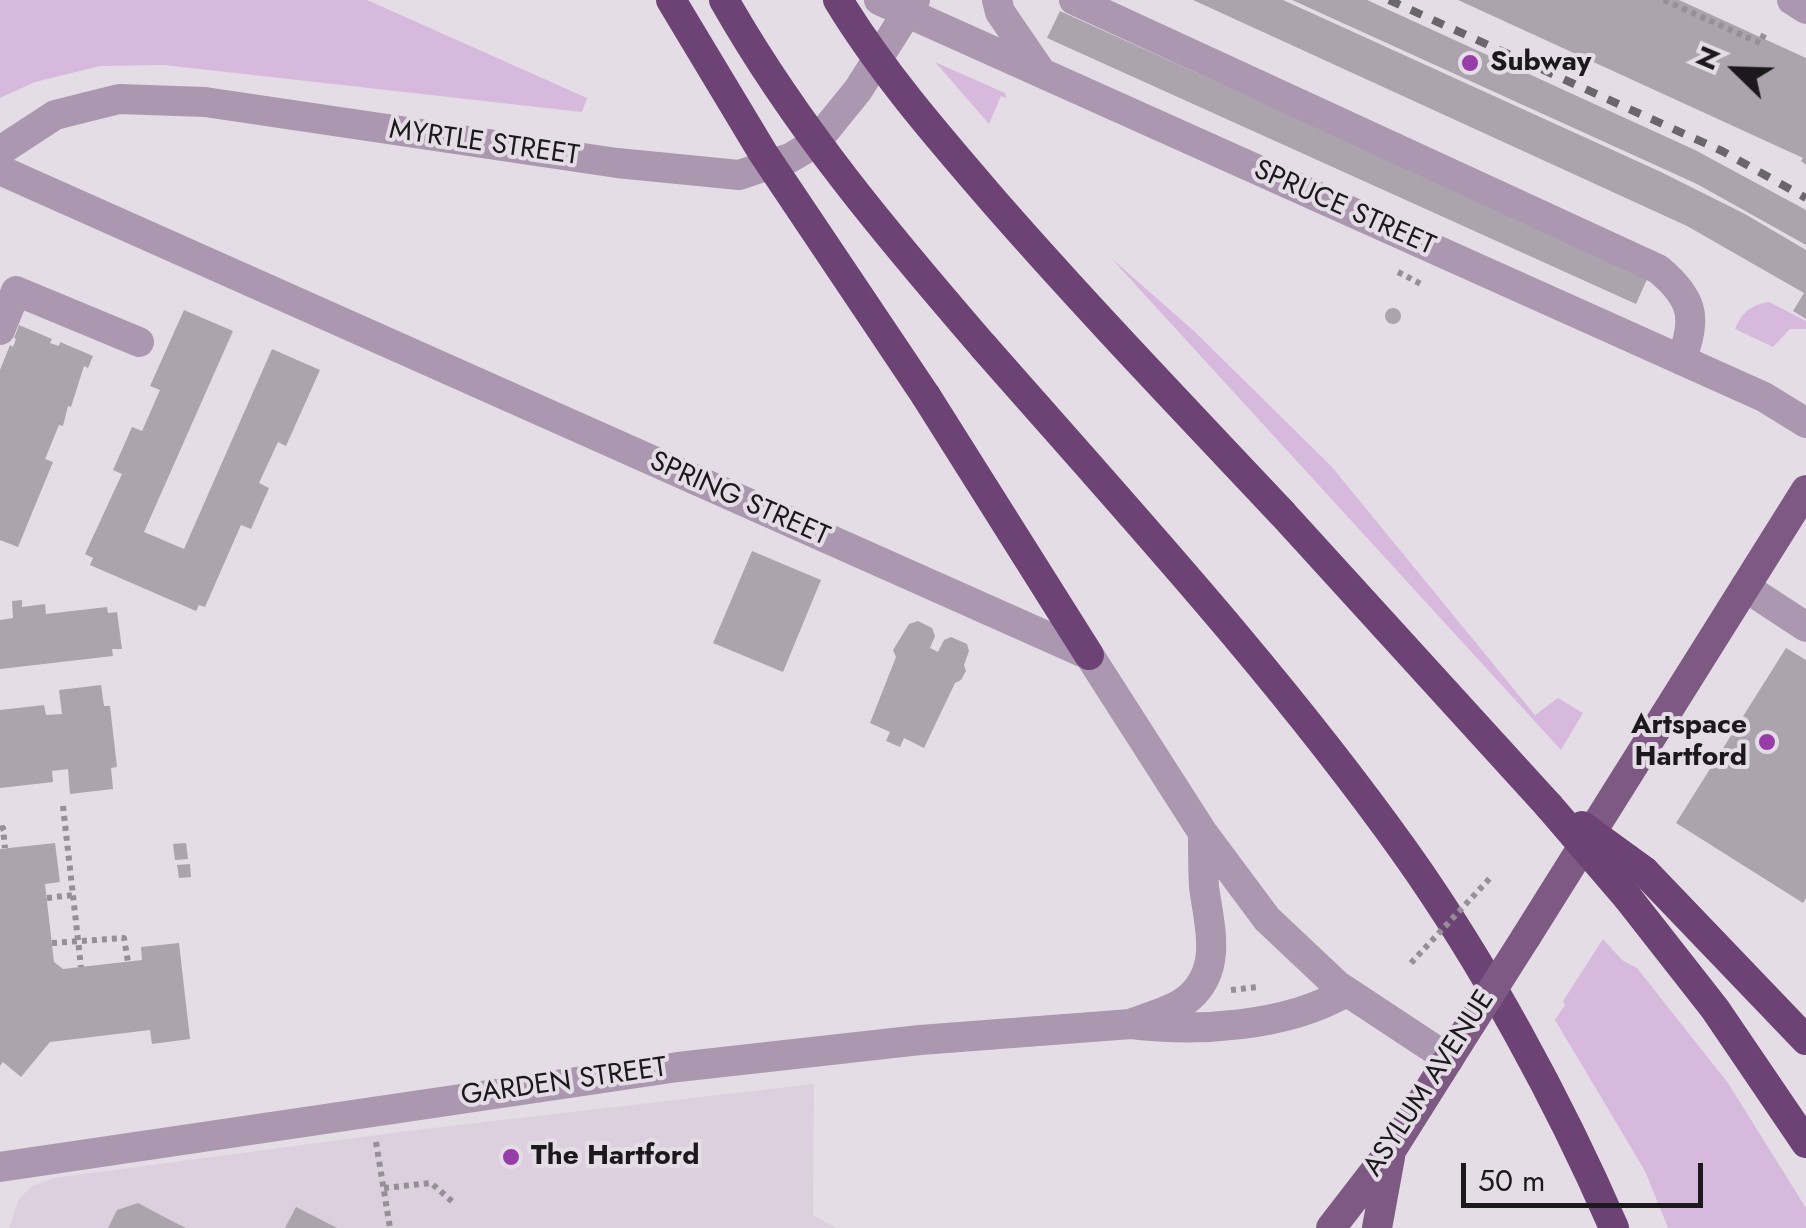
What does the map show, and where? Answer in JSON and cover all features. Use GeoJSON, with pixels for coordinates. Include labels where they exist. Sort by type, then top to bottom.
{"type":"FeatureCollection","features":[{"type":"Feature","properties":{"kind":"highway"},"geometry":{"type":"LineString","coordinates":[[671,0],[762,152],[926,396],[1089,656]]}},
{"type":"Feature","properties":{"kind":"highway"},"geometry":{"type":"LineString","coordinates":[[724,0],[766,70],[838,172],[1269,678],[1406,854],[1498,1000],[1614,1228]]}},
{"type":"Feature","properties":{"kind":"highway"},"geometry":{"type":"LineString","coordinates":[[838,0],[908,98],[1026,237],[1549,806],[1628,898],[1715,1009],[1806,1143]]}},
{"type":"Feature","properties":{"kind":"highway"},"geometry":{"type":"LineString","coordinates":[[1549,806],[1644,871],[1806,1040]]}},
{"type":"Feature","properties":{"kind":"main road","name":"ASYLUM AVENUE"},"geometry":{"type":"LineString","coordinates":[[1331,1228],[1392,1150],[1806,490]]}},
{"type":"Feature","properties":{"kind":"main road"},"geometry":{"type":"LineString","coordinates":[[1377,1228],[1392,1150]]}},
{"type":"Feature","properties":{"kind":"street","name":"SPRUCE STREET"},"geometry":{"type":"LineString","coordinates":[[879,0],[912,6],[1041,72],[1764,397],[1806,423]]}},
{"type":"Feature","properties":{"kind":"street"},"geometry":{"type":"LineString","coordinates":[[997,0],[1000,12],[1041,72]]}},
{"type":"Feature","properties":{"kind":"street"},"geometry":{"type":"LineString","coordinates":[[1074,0],[1658,268],[1675,284],[1692,312],[1692,334],[1681,360]]}},
{"type":"Feature","properties":{"kind":"street"},"geometry":{"type":"LineString","coordinates":[[1792,0],[1806,9]]}},
{"type":"Feature","properties":{"kind":"street","name":"MYRTLE STREET"},"geometry":{"type":"LineString","coordinates":[[0,152],[55,115],[119,100],[205,102],[617,163],[740,175],[790,158],[815,144],[858,90],[912,6]]}},
{"type":"Feature","properties":{"kind":"street","name":"SPRING STREET"},"geometry":{"type":"LineString","coordinates":[[0,170],[1089,656]]}},
{"type":"Feature","properties":{"kind":"street"},"geometry":{"type":"LineString","coordinates":[[0,330],[16,291],[139,342]]}},
{"type":"Feature","properties":{"kind":"street"},"geometry":{"type":"LineString","coordinates":[[1745,587],[1806,626]]}},
{"type":"Feature","properties":{"kind":"street"},"geometry":{"type":"LineString","coordinates":[[1089,656],[1203,833],[1267,919],[1346,992],[1454,1052]]}},
{"type":"Feature","properties":{"kind":"street","name":"GARDEN STREET"},"geometry":{"type":"LineString","coordinates":[[1130,1024],[1184,1002],[1206,973],[1212,945],[1204,886],[1203,833]]}},
{"type":"Feature","properties":{"kind":"street","name":"GARDEN STREET"},"geometry":{"type":"LineString","coordinates":[[0,1167],[695,1065],[920,1040],[1130,1024],[1180,1030],[1311,1008],[1346,992]]}},
{"type":"Feature","properties":{"kind":"path"},"geometry":{"type":"LineString","coordinates":[[1668,3],[1760,43],[1766,30]]}},
{"type":"Feature","properties":{"kind":"path"},"geometry":{"type":"LineString","coordinates":[[1398,272],[1421,284]]}},
{"type":"Feature","properties":{"kind":"path"},"geometry":{"type":"LineString","coordinates":[[63,806],[81,967]]}},
{"type":"Feature","properties":{"kind":"path"},"geometry":{"type":"LineString","coordinates":[[0,829],[3,828],[5,848]]}},
{"type":"Feature","properties":{"kind":"path"},"geometry":{"type":"LineString","coordinates":[[1411,964],[1491,877]]}},
{"type":"Feature","properties":{"kind":"path"},"geometry":{"type":"LineString","coordinates":[[47,898],[73,895]]}},
{"type":"Feature","properties":{"kind":"path"},"geometry":{"type":"LineString","coordinates":[[52,943],[124,938],[128,962]]}},
{"type":"Feature","properties":{"kind":"path"},"geometry":{"type":"LineString","coordinates":[[1220,990],[1261,986]]}},
{"type":"Feature","properties":{"kind":"path"},"geometry":{"type":"LineString","coordinates":[[376,1140],[390,1228]]}},
{"type":"Feature","properties":{"kind":"path"},"geometry":{"type":"LineString","coordinates":[[384,1188],[431,1184],[454,1204]]}},
{"type":"Feature","properties":{"kind":"shaded area"},"geometry":{"type":"Polygon","coordinates":[[[0,0],[367,0],[587,98],[582,112],[164,65],[100,66],[35,82],[0,98],[0,0]]]}},
{"type":"Feature","properties":{"kind":"shaded area"},"geometry":{"type":"Polygon","coordinates":[[[935,62],[1005,93],[1006,98],[1001,96],[989,124],[935,62]]]}},
{"type":"Feature","properties":{"kind":"shaded area"},"geometry":{"type":"Polygon","coordinates":[[[1111,258],[1194,331],[1332,467],[1535,715],[1558,698],[1583,713],[1561,750],[1111,258]]]}},
{"type":"Feature","properties":{"kind":"shaded area"},"geometry":{"type":"Polygon","coordinates":[[[1769,302],[1806,321],[1806,329],[1790,329],[1773,347],[1735,329],[1748,310],[1769,302]]]}},
{"type":"Feature","properties":{"kind":"shaded area"},"geometry":{"type":"Polygon","coordinates":[[[1603,939],[1622,960],[1637,968],[1728,1083],[1806,1208],[1806,1228],[1668,1228],[1645,1171],[1555,1020],[1603,939]]]}},
{"type":"Feature","properties":{"kind":"shaded area","name":"The Hartford"},"geometry":{"type":"Polygon","coordinates":[[[814,1084],[813,1215],[836,1228],[9,1228],[19,1199],[32,1186],[55,1178],[407,1131],[814,1084]]]}},
{"type":"Feature","properties":{"kind":"building"},"geometry":{"type":"Polygon","coordinates":[[[1193,0],[1283,0],[1745,214],[1806,250],[1806,319],[1793,311],[1804,293],[1687,226],[1193,0]]]}},
{"type":"Feature","properties":{"kind":"building"},"geometry":{"type":"Polygon","coordinates":[[[1292,0],[1367,0],[1695,150],[1806,210],[1806,245],[1697,184],[1292,0]]]}},
{"type":"Feature","properties":{"kind":"building"},"geometry":{"type":"Polygon","coordinates":[[[1458,0],[1679,0],[1806,58],[1806,165],[1801,161],[1803,158],[1458,0]]]}},
{"type":"Feature","properties":{"kind":"building"},"geometry":{"type":"Polygon","coordinates":[[[1060,11],[1648,277],[1636,304],[1047,38],[1060,11]]]}},
{"type":"Feature","properties":{"kind":"building"},"geometry":{"type":"Polygon","coordinates":[[[1393,308],[1401,316],[1393,324],[1385,316],[1393,308]]]}},
{"type":"Feature","properties":{"kind":"building"},"geometry":{"type":"Polygon","coordinates":[[[184,310],[233,331],[144,532],[184,549],[272,349],[320,370],[286,446],[278,442],[259,483],[269,488],[251,529],[241,525],[205,607],[199,605],[196,611],[90,565],[93,558],[85,554],[122,474],[113,470],[132,427],[142,431],[160,390],[150,386],[184,310]]]}},
{"type":"Feature","properties":{"kind":"building"},"geometry":{"type":"Polygon","coordinates":[[[19,325],[52,339],[50,343],[59,346],[60,342],[93,356],[88,368],[84,366],[71,407],[68,406],[63,426],[59,425],[45,459],[53,462],[18,547],[0,540],[0,370],[10,345],[13,347],[19,325]]]}},
{"type":"Feature","properties":{"kind":"building"},"geometry":{"type":"Polygon","coordinates":[[[752,551],[821,580],[783,672],[713,643],[752,551]]]}},
{"type":"Feature","properties":{"kind":"building"},"geometry":{"type":"Polygon","coordinates":[[[22,600],[22,607],[45,604],[46,614],[107,607],[108,613],[117,612],[122,649],[112,649],[113,656],[0,669],[0,620],[13,618],[12,601],[22,600]]]}},
{"type":"Feature","properties":{"kind":"building"},"geometry":{"type":"Polygon","coordinates":[[[918,621],[932,628],[935,636],[930,648],[938,652],[944,640],[951,637],[967,644],[969,651],[966,671],[955,683],[924,748],[904,738],[900,747],[886,741],[890,732],[870,723],[896,657],[893,650],[909,624],[918,621]]]}},
{"type":"Feature","properties":{"kind":"building","name":"Artspace Hartford"},"geometry":{"type":"Polygon","coordinates":[[[1786,648],[1806,660],[1803,903],[1676,823],[1786,648]]]}},
{"type":"Feature","properties":{"kind":"building"},"geometry":{"type":"Polygon","coordinates":[[[101,685],[104,706],[110,706],[117,767],[111,768],[113,789],[70,794],[68,769],[52,771],[53,782],[0,788],[0,710],[44,705],[46,715],[62,714],[59,690],[101,685]]]}},
{"type":"Feature","properties":{"kind":"building"},"geometry":{"type":"Polygon","coordinates":[[[55,843],[60,882],[45,884],[54,962],[63,969],[142,960],[141,947],[179,943],[190,1039],[152,1044],[150,1030],[50,1042],[21,1077],[3,1062],[0,1066],[0,849],[55,843]]]}},
{"type":"Feature","properties":{"kind":"building"},"geometry":{"type":"Polygon","coordinates":[[[186,843],[188,859],[175,860],[173,844],[186,843]]]}},
{"type":"Feature","properties":{"kind":"building"},"geometry":{"type":"Polygon","coordinates":[[[190,864],[191,877],[179,878],[177,865],[190,864]]]}},
{"type":"Feature","properties":{"kind":"building"},"geometry":{"type":"Polygon","coordinates":[[[138,1203],[186,1228],[108,1228],[117,1210],[138,1203]]]}},
{"type":"Feature","properties":{"kind":"building"},"geometry":{"type":"Polygon","coordinates":[[[296,1207],[337,1228],[285,1228],[296,1207]]]}},
{"type":"Feature","properties":{"kind":"railway"},"geometry":{"type":"LineString","coordinates":[[1389,0],[1722,151],[1806,198]]}},
{"type":"Feature","properties":{"kind":"place","name":"Subway"},"geometry":{"type":"Point","coordinates":[1470,63]}},
{"type":"Feature","properties":{"kind":"place","name":"Artspace Hartford"},"geometry":{"type":"Point","coordinates":[1767,742]}},
{"type":"Feature","properties":{"kind":"place","name":"The Hartford"},"geometry":{"type":"Point","coordinates":[511,1157]}}]}
